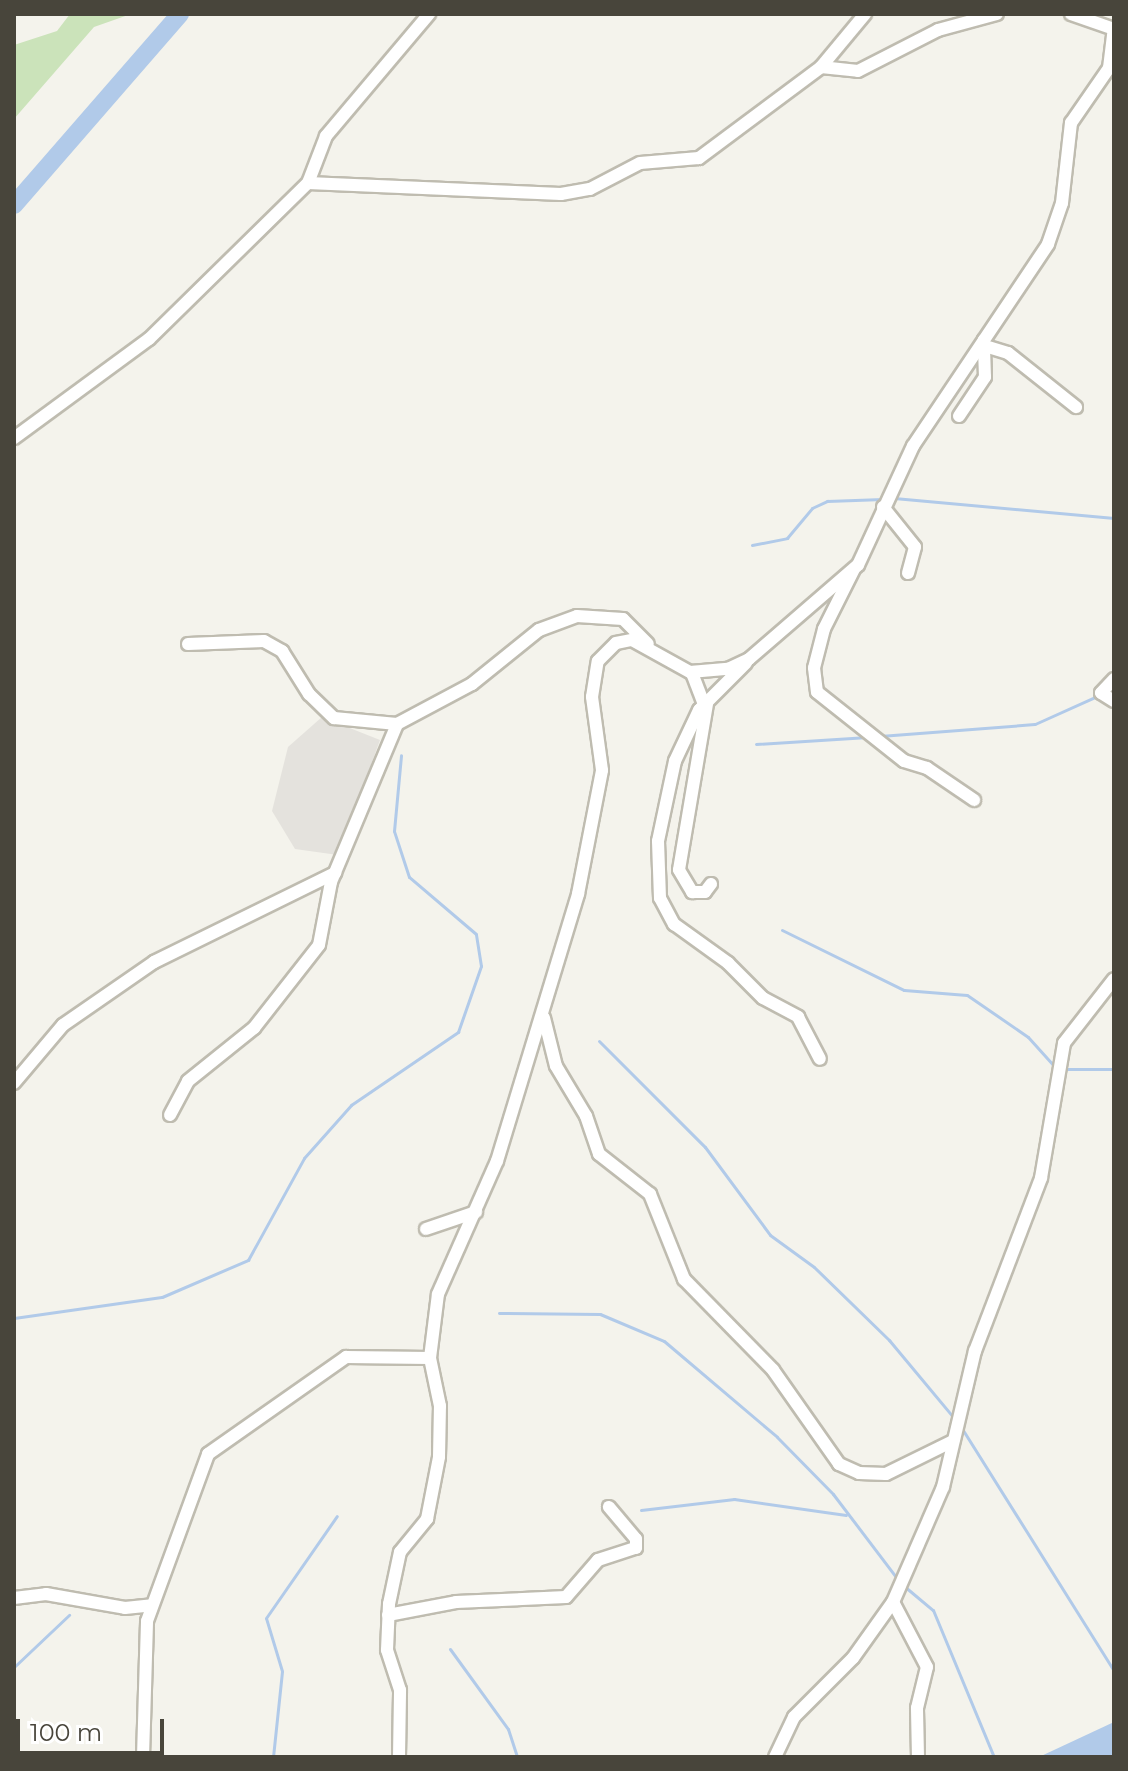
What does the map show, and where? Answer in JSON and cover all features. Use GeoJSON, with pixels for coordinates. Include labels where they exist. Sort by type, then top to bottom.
{"type":"FeatureCollection","features":[{"type":"Feature","properties":{"kind":"street"},"geometry":{"type":"LineString","coordinates":[[14,438],[149,339],[308,183],[326,136],[429,14]]}},
{"type":"Feature","properties":{"kind":"street"},"geometry":{"type":"LineString","coordinates":[[308,183],[487,194],[590,189],[640,163],[711,153],[821,67],[865,14]]}},
{"type":"Feature","properties":{"kind":"street"},"geometry":{"type":"LineString","coordinates":[[821,67],[858,71],[938,30],[997,14]]}},
{"type":"Feature","properties":{"kind":"street"},"geometry":{"type":"LineString","coordinates":[[974,800],[927,768],[904,761],[817,692],[814,668],[824,629],[913,446],[1048,244],[1062,203],[1075,111],[1114,54],[1114,30],[1071,14]]}},
{"type":"Feature","properties":{"kind":"street"},"geometry":{"type":"LineString","coordinates":[[984,343],[1008,353],[1076,407]]}},
{"type":"Feature","properties":{"kind":"street"},"geometry":{"type":"LineString","coordinates":[[959,416],[985,377],[984,343]]}},
{"type":"Feature","properties":{"kind":"street"},"geometry":{"type":"LineString","coordinates":[[883,507],[915,547],[908,573]]}},
{"type":"Feature","properties":{"kind":"street"},"geometry":{"type":"LineString","coordinates":[[820,1059],[798,1017],[752,990],[662,909],[657,861],[662,814],[675,761],[706,703],[749,659],[855,568]]}},
{"type":"Feature","properties":{"kind":"street"},"geometry":{"type":"LineString","coordinates":[[188,644],[264,641],[282,651],[317,704],[334,718],[397,724],[472,684],[539,630],[577,616],[623,619],[648,644],[692,673],[714,674],[749,659]]}},
{"type":"Feature","properties":{"kind":"street"},"geometry":{"type":"LineString","coordinates":[[399,1757],[400,1690],[387,1650],[388,1615],[394,1569],[427,1519],[439,1457],[440,1406],[430,1358],[444,1273],[476,1212],[544,1018],[601,779],[593,677],[602,654],[616,643],[648,644]]}},
{"type":"Feature","properties":{"kind":"street"},"geometry":{"type":"LineString","coordinates":[[692,673],[706,703],[679,870],[692,892],[705,892],[711,884]]}},
{"type":"Feature","properties":{"kind":"street"},"geometry":{"type":"LineString","coordinates":[[1114,679],[1101,693],[1114,701]]}},
{"type":"Feature","properties":{"kind":"street"},"geometry":{"type":"LineString","coordinates":[[170,1115],[188,1081],[254,1028],[312,957],[335,873],[397,724]]}},
{"type":"Feature","properties":{"kind":"street"},"geometry":{"type":"LineString","coordinates":[[14,1083],[63,1025],[154,962],[335,873]]}},
{"type":"Feature","properties":{"kind":"street"},"geometry":{"type":"LineString","coordinates":[[775,1757],[794,1717],[853,1658],[893,1602],[943,1487],[1000,1275],[1041,1178],[1064,1043],[1114,979]]}},
{"type":"Feature","properties":{"kind":"street"},"geometry":{"type":"LineString","coordinates":[[544,1018],[556,1066],[586,1116],[599,1154],[650,1194],[684,1279],[773,1370],[839,1464],[859,1473],[886,1474],[953,1441]]}},
{"type":"Feature","properties":{"kind":"street"},"geometry":{"type":"LineString","coordinates":[[426,1229],[476,1212]]}},
{"type":"Feature","properties":{"kind":"street"},"geometry":{"type":"LineString","coordinates":[[143,1757],[152,1605],[208,1454],[227,1436],[346,1357],[430,1358]]}},
{"type":"Feature","properties":{"kind":"street"},"geometry":{"type":"LineString","coordinates":[[388,1615],[456,1602],[566,1597],[598,1560],[636,1548],[636,1539],[609,1507]]}},
{"type":"Feature","properties":{"kind":"street"},"geometry":{"type":"LineString","coordinates":[[14,1598],[46,1594],[125,1608],[152,1605]]}},
{"type":"Feature","properties":{"kind":"street"},"geometry":{"type":"LineString","coordinates":[[893,1602],[927,1667],[917,1708],[918,1757]]}},
{"type":"Feature","properties":{"kind":"shaded area"},"geometry":{"type":"Polygon","coordinates":[[[322,717],[380,740],[338,855],[295,849],[272,811],[288,747],[322,717]]]}},
{"type":"Feature","properties":{"kind":"green space"},"geometry":{"type":"Polygon","coordinates":[[[70,14],[131,14],[94,27],[14,119],[14,45],[57,31],[70,14]]]}},
{"type":"Feature","properties":{"kind":"water"},"geometry":{"type":"Polygon","coordinates":[[[1114,1722],[1114,1757],[1039,1757],[1114,1722]]]}},
{"type":"Feature","properties":{"kind":"waterway"},"geometry":{"type":"LineString","coordinates":[[14,205],[180,14]]}},
{"type":"Feature","properties":{"kind":"waterway"},"geometry":{"type":"LineString","coordinates":[[894,498],[1114,518]]}},
{"type":"Feature","properties":{"kind":"waterway"},"geometry":{"type":"LineString","coordinates":[[752,545],[787,538],[812,508],[827,501],[883,499]]}},
{"type":"Feature","properties":{"kind":"waterway"},"geometry":{"type":"LineString","coordinates":[[880,736],[1035,724],[1097,696]]}},
{"type":"Feature","properties":{"kind":"waterway"},"geometry":{"type":"LineString","coordinates":[[756,744],[868,737]]}},
{"type":"Feature","properties":{"kind":"waterway"},"geometry":{"type":"LineString","coordinates":[[14,1318],[162,1297],[248,1260],[304,1158],[351,1105],[458,1032],[481,966],[476,934],[409,877],[394,831],[401,755]]}},
{"type":"Feature","properties":{"kind":"waterway"},"geometry":{"type":"LineString","coordinates":[[782,930],[904,990],[967,995],[1028,1037],[1054,1066]]}},
{"type":"Feature","properties":{"kind":"waterway"},"geometry":{"type":"LineString","coordinates":[[599,1041],[705,1147],[770,1235],[814,1267],[889,1340],[954,1418]]}},
{"type":"Feature","properties":{"kind":"waterway"},"geometry":{"type":"LineString","coordinates":[[1064,1069],[1114,1069]]}},
{"type":"Feature","properties":{"kind":"waterway"},"geometry":{"type":"LineString","coordinates":[[499,1313],[600,1314],[664,1341],[777,1437],[833,1494],[899,1581]]}},
{"type":"Feature","properties":{"kind":"waterway"},"geometry":{"type":"LineString","coordinates":[[961,1427],[1114,1671]]}},
{"type":"Feature","properties":{"kind":"waterway"},"geometry":{"type":"LineString","coordinates":[[641,1510],[734,1499],[846,1515]]}},
{"type":"Feature","properties":{"kind":"waterway"},"geometry":{"type":"LineString","coordinates":[[273,1757],[282,1671],[266,1618],[337,1516]]}},
{"type":"Feature","properties":{"kind":"waterway"},"geometry":{"type":"LineString","coordinates":[[904,1586],[933,1610],[994,1757]]}},
{"type":"Feature","properties":{"kind":"waterway"},"geometry":{"type":"LineString","coordinates":[[14,1667],[69,1615]]}},
{"type":"Feature","properties":{"kind":"waterway"},"geometry":{"type":"LineString","coordinates":[[450,1649],[508,1729],[517,1757]]}}]}
